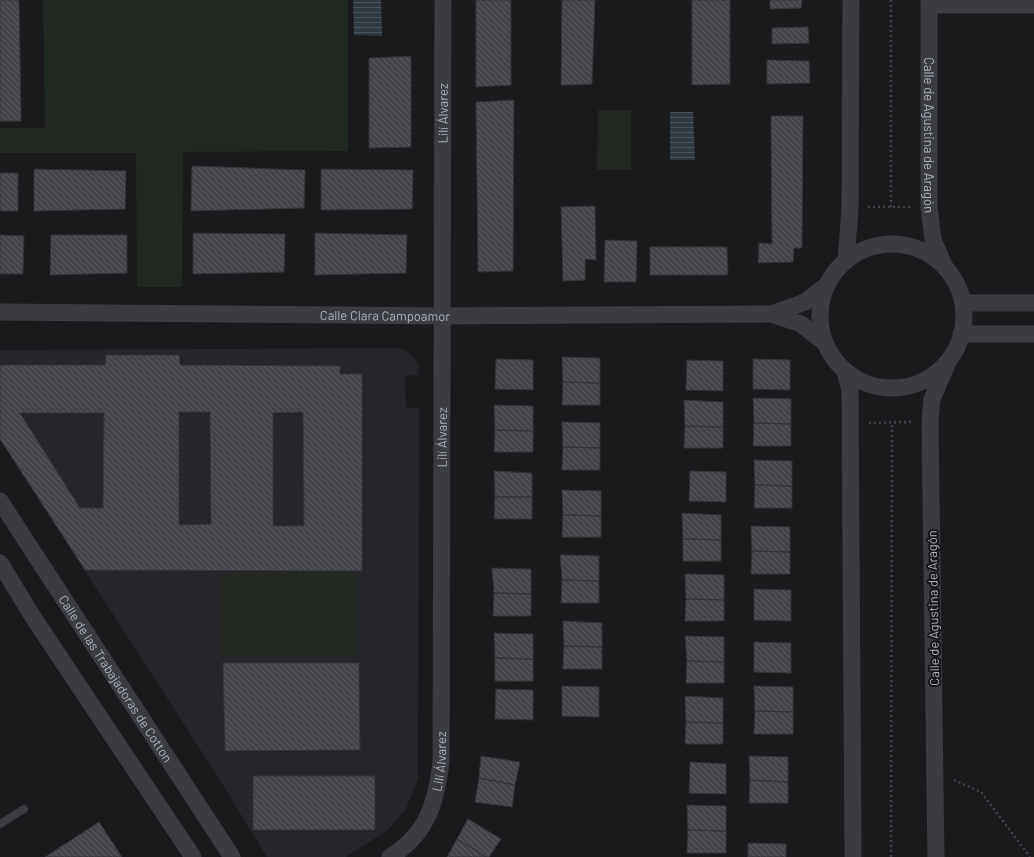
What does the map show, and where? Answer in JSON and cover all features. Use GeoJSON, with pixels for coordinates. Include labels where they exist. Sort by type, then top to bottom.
{"type":"FeatureCollection","features":[{"type":"Feature","properties":{"kind":"street","name":"Lilí Álvarez"},"geometry":{"type":"LineString","coordinates":[[390,857],[402,849],[418,833],[429,815],[438,791],[441,762],[443,0]]}},
{"type":"Feature","properties":{"kind":"street"},"geometry":{"type":"LineString","coordinates":[[846,261],[850,208],[851,0]]}},
{"type":"Feature","properties":{"kind":"street"},"geometry":{"type":"LineString","coordinates":[[929,2],[1034,5]]}},
{"type":"Feature","properties":{"kind":"street","name":"Calle de Agustina de Aragón"},"geometry":{"type":"LineString","coordinates":[[929,2],[929,206],[933,240],[945,267]]}},
{"type":"Feature","properties":{"kind":"street"},"geometry":{"type":"LineString","coordinates":[[885,244],[907,246],[928,253],[945,267],[957,284],[963,303],[964,324],[959,344],[948,362],[931,377],[910,386],[887,388],[865,383],[845,371],[834,358],[825,343],[820,323],[821,303],[828,284],[846,261],[864,250],[885,244]]}},
{"type":"Feature","properties":{"kind":"street","name":"Calle Clara Campoamor"},"geometry":{"type":"LineString","coordinates":[[771,314],[805,302],[828,284]]}},
{"type":"Feature","properties":{"kind":"street"},"geometry":{"type":"LineString","coordinates":[[963,303],[1034,303]]}},
{"type":"Feature","properties":{"kind":"street","name":"Calle Clara Campoamor"},"geometry":{"type":"LineString","coordinates":[[0,312],[443,316],[771,314],[801,324],[825,343]]}},
{"type":"Feature","properties":{"kind":"street"},"geometry":{"type":"LineString","coordinates":[[961,334],[1034,334]]}},
{"type":"Feature","properties":{"kind":"street","name":"Calle de Agustina de Aragón"},"geometry":{"type":"LineString","coordinates":[[936,857],[930,422],[932,399],[948,362]]}},
{"type":"Feature","properties":{"kind":"street"},"geometry":{"type":"LineString","coordinates":[[845,371],[850,390],[852,857]]}},
{"type":"Feature","properties":{"kind":"street","name":"Calle de las Trabajadoras de Cotton"},"geometry":{"type":"LineString","coordinates":[[0,501],[232,857]]}},
{"type":"Feature","properties":{"kind":"street"},"geometry":{"type":"LineString","coordinates":[[0,563],[33,617],[193,857]]}},
{"type":"Feature","properties":{"kind":"lane"},"geometry":{"type":"LineString","coordinates":[[0,824],[24,809]]}},
{"type":"Feature","properties":{"kind":"path"},"geometry":{"type":"LineString","coordinates":[[891,0],[891,207]]}},
{"type":"Feature","properties":{"kind":"path"},"geometry":{"type":"LineString","coordinates":[[850,208],[929,206]]}},
{"type":"Feature","properties":{"kind":"path"},"geometry":{"type":"LineString","coordinates":[[891,857],[892,422]]}},
{"type":"Feature","properties":{"kind":"path"},"geometry":{"type":"LineString","coordinates":[[850,423],[930,422]]}},
{"type":"Feature","properties":{"kind":"path"},"geometry":{"type":"LineString","coordinates":[[935,772],[981,792],[1030,857]]}},
{"type":"Feature","properties":{"kind":"shaded area"},"geometry":{"type":"Polygon","coordinates":[[[43,0],[348,0],[348,151],[183,152],[182,287],[137,287],[136,153],[0,153],[0,128],[45,128],[43,0]]]}},
{"type":"Feature","properties":{"kind":"shaded area"},"geometry":{"type":"Polygon","coordinates":[[[353,0],[381,0],[382,36],[354,35],[353,0]]]}},
{"type":"Feature","properties":{"kind":"shaded area"},"geometry":{"type":"Polygon","coordinates":[[[598,110],[631,110],[631,170],[597,170],[598,110]]]}},
{"type":"Feature","properties":{"kind":"shaded area"},"geometry":{"type":"Polygon","coordinates":[[[670,112],[693,112],[695,160],[670,160],[670,112]]]}},
{"type":"Feature","properties":{"kind":"shaded area"},"geometry":{"type":"Polygon","coordinates":[[[399,348],[411,354],[418,364],[419,375],[405,376],[406,408],[419,408],[418,779],[406,809],[388,830],[346,857],[267,857],[216,774],[0,439],[0,350],[399,348]]]}},
{"type":"Feature","properties":{"kind":"shaded area"},"geometry":{"type":"Polygon","coordinates":[[[357,573],[357,657],[221,657],[221,574],[357,573]]]}},
{"type":"Feature","properties":{"kind":"building"},"geometry":{"type":"Polygon","coordinates":[[[0,0],[19,0],[21,121],[0,121],[0,0]]]}},
{"type":"Feature","properties":{"kind":"building"},"geometry":{"type":"Polygon","coordinates":[[[476,0],[511,0],[511,85],[476,87],[476,0]]]}},
{"type":"Feature","properties":{"kind":"building"},"geometry":{"type":"Polygon","coordinates":[[[562,0],[595,0],[592,84],[561,85],[562,0]]]}},
{"type":"Feature","properties":{"kind":"building"},"geometry":{"type":"Polygon","coordinates":[[[692,0],[730,0],[730,84],[692,85],[692,0]]]}},
{"type":"Feature","properties":{"kind":"building"},"geometry":{"type":"Polygon","coordinates":[[[770,0],[802,0],[801,8],[770,9],[770,0]]]}},
{"type":"Feature","properties":{"kind":"building"},"geometry":{"type":"Polygon","coordinates":[[[808,27],[809,43],[772,44],[772,28],[808,27]]]}},
{"type":"Feature","properties":{"kind":"building"},"geometry":{"type":"Polygon","coordinates":[[[411,56],[411,147],[369,148],[369,58],[411,56]]]}},
{"type":"Feature","properties":{"kind":"building"},"geometry":{"type":"Polygon","coordinates":[[[767,60],[809,61],[810,83],[767,84],[767,60]]]}},
{"type":"Feature","properties":{"kind":"building"},"geometry":{"type":"Polygon","coordinates":[[[514,100],[513,271],[478,272],[476,102],[514,100]]]}},
{"type":"Feature","properties":{"kind":"building"},"geometry":{"type":"Polygon","coordinates":[[[771,116],[803,116],[802,248],[794,248],[793,262],[758,263],[759,243],[772,244],[771,116]]]}},
{"type":"Feature","properties":{"kind":"building"},"geometry":{"type":"Polygon","coordinates":[[[192,166],[305,170],[304,208],[191,211],[192,166]]]}},
{"type":"Feature","properties":{"kind":"building"},"geometry":{"type":"Polygon","coordinates":[[[34,169],[126,171],[125,209],[34,211],[34,169]]]}},
{"type":"Feature","properties":{"kind":"building"},"geometry":{"type":"Polygon","coordinates":[[[321,169],[413,170],[412,209],[321,210],[321,169]]]}},
{"type":"Feature","properties":{"kind":"building"},"geometry":{"type":"Polygon","coordinates":[[[0,173],[18,173],[18,211],[0,211],[0,173]]]}},
{"type":"Feature","properties":{"kind":"building"},"geometry":{"type":"Polygon","coordinates":[[[595,206],[596,260],[585,259],[585,280],[563,281],[561,207],[595,206]]]}},
{"type":"Feature","properties":{"kind":"building"},"geometry":{"type":"Polygon","coordinates":[[[193,233],[285,234],[284,272],[193,274],[193,233]]]}},
{"type":"Feature","properties":{"kind":"building"},"geometry":{"type":"Polygon","coordinates":[[[315,233],[407,235],[406,273],[315,275],[315,233]]]}},
{"type":"Feature","properties":{"kind":"building"},"geometry":{"type":"Polygon","coordinates":[[[0,235],[24,236],[23,274],[0,274],[0,235]]]}},
{"type":"Feature","properties":{"kind":"building"},"geometry":{"type":"Polygon","coordinates":[[[51,235],[127,235],[127,273],[50,275],[51,235]]]}},
{"type":"Feature","properties":{"kind":"building"},"geometry":{"type":"Polygon","coordinates":[[[605,240],[637,241],[636,282],[604,282],[605,240]]]}},
{"type":"Feature","properties":{"kind":"building"},"geometry":{"type":"Polygon","coordinates":[[[650,247],[727,247],[728,275],[650,275],[650,247]]]}},
{"type":"Feature","properties":{"kind":"building"},"geometry":{"type":"Polygon","coordinates":[[[106,355],[179,355],[180,365],[340,366],[340,374],[362,374],[362,571],[85,570],[0,439],[0,365],[105,365],[106,355]],[[179,412],[179,525],[211,524],[210,412],[179,412]],[[303,412],[273,413],[273,526],[304,526],[303,412]],[[20,413],[80,508],[103,508],[104,413],[20,413]]]}},
{"type":"Feature","properties":{"kind":"building"},"geometry":{"type":"Polygon","coordinates":[[[562,357],[600,358],[600,383],[563,382],[562,357]]]}},
{"type":"Feature","properties":{"kind":"building"},"geometry":{"type":"Polygon","coordinates":[[[496,359],[533,360],[533,390],[495,389],[496,359]]]}},
{"type":"Feature","properties":{"kind":"building"},"geometry":{"type":"Polygon","coordinates":[[[753,359],[790,360],[790,390],[753,389],[753,359]]]}},
{"type":"Feature","properties":{"kind":"building"},"geometry":{"type":"Polygon","coordinates":[[[687,360],[723,361],[723,391],[686,390],[687,360]]]}},
{"type":"Feature","properties":{"kind":"building"},"geometry":{"type":"Polygon","coordinates":[[[563,382],[600,383],[600,405],[562,405],[563,382]]]}},
{"type":"Feature","properties":{"kind":"building"},"geometry":{"type":"Polygon","coordinates":[[[753,398],[791,399],[791,424],[754,423],[753,398]]]}},
{"type":"Feature","properties":{"kind":"building"},"geometry":{"type":"Polygon","coordinates":[[[684,400],[723,402],[723,427],[685,426],[684,400]]]}},
{"type":"Feature","properties":{"kind":"building"},"geometry":{"type":"Polygon","coordinates":[[[494,405],[533,406],[533,431],[495,430],[494,405]]]}},
{"type":"Feature","properties":{"kind":"building"},"geometry":{"type":"Polygon","coordinates":[[[562,422],[600,423],[600,448],[563,447],[562,422]]]}},
{"type":"Feature","properties":{"kind":"building"},"geometry":{"type":"Polygon","coordinates":[[[754,423],[791,424],[791,446],[753,446],[754,423]]]}},
{"type":"Feature","properties":{"kind":"building"},"geometry":{"type":"Polygon","coordinates":[[[685,426],[723,427],[723,448],[684,448],[685,426]]]}},
{"type":"Feature","properties":{"kind":"building"},"geometry":{"type":"Polygon","coordinates":[[[495,430],[533,431],[533,452],[494,452],[495,430]]]}},
{"type":"Feature","properties":{"kind":"building"},"geometry":{"type":"Polygon","coordinates":[[[563,447],[600,448],[600,470],[562,470],[563,447]]]}},
{"type":"Feature","properties":{"kind":"building"},"geometry":{"type":"Polygon","coordinates":[[[754,460],[792,461],[792,486],[755,485],[754,460]]]}},
{"type":"Feature","properties":{"kind":"building"},"geometry":{"type":"Polygon","coordinates":[[[494,471],[532,473],[532,497],[495,497],[494,471]]]}},
{"type":"Feature","properties":{"kind":"building"},"geometry":{"type":"Polygon","coordinates":[[[690,471],[726,472],[726,502],[689,501],[690,471]]]}},
{"type":"Feature","properties":{"kind":"building"},"geometry":{"type":"Polygon","coordinates":[[[755,485],[792,486],[792,508],[754,508],[755,485]]]}},
{"type":"Feature","properties":{"kind":"building"},"geometry":{"type":"Polygon","coordinates":[[[562,490],[601,491],[601,516],[563,515],[562,490]]]}},
{"type":"Feature","properties":{"kind":"building"},"geometry":{"type":"Polygon","coordinates":[[[495,497],[532,497],[532,519],[494,519],[495,497]]]}},
{"type":"Feature","properties":{"kind":"building"},"geometry":{"type":"Polygon","coordinates":[[[682,513],[721,515],[721,540],[683,539],[682,513]]]}},
{"type":"Feature","properties":{"kind":"building"},"geometry":{"type":"Polygon","coordinates":[[[563,515],[601,516],[601,537],[562,537],[563,515]]]}},
{"type":"Feature","properties":{"kind":"building"},"geometry":{"type":"Polygon","coordinates":[[[751,526],[790,527],[790,552],[752,551],[751,526]]]}},
{"type":"Feature","properties":{"kind":"building"},"geometry":{"type":"Polygon","coordinates":[[[683,539],[721,540],[721,561],[683,561],[683,539]]]}},
{"type":"Feature","properties":{"kind":"building"},"geometry":{"type":"Polygon","coordinates":[[[752,551],[790,552],[790,574],[751,574],[752,551]]]}},
{"type":"Feature","properties":{"kind":"building"},"geometry":{"type":"Polygon","coordinates":[[[560,555],[599,556],[599,581],[562,580],[560,555]]]}},
{"type":"Feature","properties":{"kind":"building"},"geometry":{"type":"Polygon","coordinates":[[[492,568],[531,569],[531,594],[494,593],[492,568]]]}},
{"type":"Feature","properties":{"kind":"building"},"geometry":{"type":"Polygon","coordinates":[[[685,574],[724,575],[724,600],[686,599],[685,574]]]}},
{"type":"Feature","properties":{"kind":"building"},"geometry":{"type":"Polygon","coordinates":[[[562,580],[599,581],[599,603],[561,603],[562,580]]]}},
{"type":"Feature","properties":{"kind":"building"},"geometry":{"type":"Polygon","coordinates":[[[754,589],[791,590],[791,621],[754,620],[754,589]]]}},
{"type":"Feature","properties":{"kind":"building"},"geometry":{"type":"Polygon","coordinates":[[[494,593],[531,594],[531,616],[493,616],[494,593]]]}},
{"type":"Feature","properties":{"kind":"building"},"geometry":{"type":"Polygon","coordinates":[[[686,599],[724,600],[724,621],[685,621],[686,599]]]}},
{"type":"Feature","properties":{"kind":"building"},"geometry":{"type":"Polygon","coordinates":[[[563,621],[602,623],[602,647],[564,646],[563,621]]]}},
{"type":"Feature","properties":{"kind":"building"},"geometry":{"type":"Polygon","coordinates":[[[494,633],[533,634],[533,659],[495,658],[494,633]]]}},
{"type":"Feature","properties":{"kind":"building"},"geometry":{"type":"Polygon","coordinates":[[[685,636],[724,637],[724,662],[687,661],[685,636]]]}},
{"type":"Feature","properties":{"kind":"building"},"geometry":{"type":"Polygon","coordinates":[[[754,642],[791,643],[791,673],[754,672],[754,642]]]}},
{"type":"Feature","properties":{"kind":"building"},"geometry":{"type":"Polygon","coordinates":[[[564,646],[602,647],[602,669],[563,669],[564,646]]]}},
{"type":"Feature","properties":{"kind":"building"},"geometry":{"type":"Polygon","coordinates":[[[495,658],[533,659],[533,681],[495,681],[495,658]]]}},
{"type":"Feature","properties":{"kind":"building"},"geometry":{"type":"Polygon","coordinates":[[[687,661],[724,662],[724,683],[686,683],[687,661]]]}},
{"type":"Feature","properties":{"kind":"building"},"geometry":{"type":"Polygon","coordinates":[[[223,663],[359,663],[360,750],[225,751],[223,663]]]}},
{"type":"Feature","properties":{"kind":"building"},"geometry":{"type":"Polygon","coordinates":[[[562,686],[599,687],[599,717],[562,716],[562,686]]]}},
{"type":"Feature","properties":{"kind":"building"},"geometry":{"type":"Polygon","coordinates":[[[754,686],[793,687],[793,712],[755,711],[754,686]]]}},
{"type":"Feature","properties":{"kind":"building"},"geometry":{"type":"Polygon","coordinates":[[[496,689],[533,690],[533,720],[495,719],[496,689]]]}},
{"type":"Feature","properties":{"kind":"building"},"geometry":{"type":"Polygon","coordinates":[[[685,696],[723,698],[723,723],[686,722],[685,696]]]}},
{"type":"Feature","properties":{"kind":"building"},"geometry":{"type":"Polygon","coordinates":[[[755,711],[793,712],[793,734],[754,734],[755,711]]]}},
{"type":"Feature","properties":{"kind":"building"},"geometry":{"type":"Polygon","coordinates":[[[686,722],[723,723],[723,744],[685,744],[686,722]]]}},
{"type":"Feature","properties":{"kind":"building"},"geometry":{"type":"Polygon","coordinates":[[[481,756],[520,762],[515,785],[479,778],[481,756]]]}},
{"type":"Feature","properties":{"kind":"building"},"geometry":{"type":"Polygon","coordinates":[[[749,756],[788,757],[788,782],[750,780],[749,756]]]}},
{"type":"Feature","properties":{"kind":"building"},"geometry":{"type":"Polygon","coordinates":[[[690,762],[726,764],[726,794],[689,793],[690,762]]]}},
{"type":"Feature","properties":{"kind":"building"},"geometry":{"type":"Polygon","coordinates":[[[253,776],[375,776],[375,830],[253,830],[253,776]]]}},
{"type":"Feature","properties":{"kind":"building"},"geometry":{"type":"Polygon","coordinates":[[[479,778],[515,785],[512,807],[475,802],[479,778]]]}},
{"type":"Feature","properties":{"kind":"building"},"geometry":{"type":"Polygon","coordinates":[[[750,780],[788,782],[788,803],[749,803],[750,780]]]}},
{"type":"Feature","properties":{"kind":"building"},"geometry":{"type":"Polygon","coordinates":[[[687,805],[726,806],[726,831],[688,830],[687,805]]]}},
{"type":"Feature","properties":{"kind":"building"},"geometry":{"type":"Polygon","coordinates":[[[468,819],[501,839],[489,857],[486,857],[457,839],[468,819]]]}},
{"type":"Feature","properties":{"kind":"building"},"geometry":{"type":"Polygon","coordinates":[[[99,822],[122,857],[45,857],[99,822]]]}},
{"type":"Feature","properties":{"kind":"building"},"geometry":{"type":"Polygon","coordinates":[[[688,830],[726,831],[726,853],[687,853],[688,830]]]}},
{"type":"Feature","properties":{"kind":"building"},"geometry":{"type":"Polygon","coordinates":[[[457,839],[486,857],[447,857],[457,839]]]}},
{"type":"Feature","properties":{"kind":"building"},"geometry":{"type":"Polygon","coordinates":[[[748,843],[786,844],[786,857],[748,857],[748,843]]]}}]}
